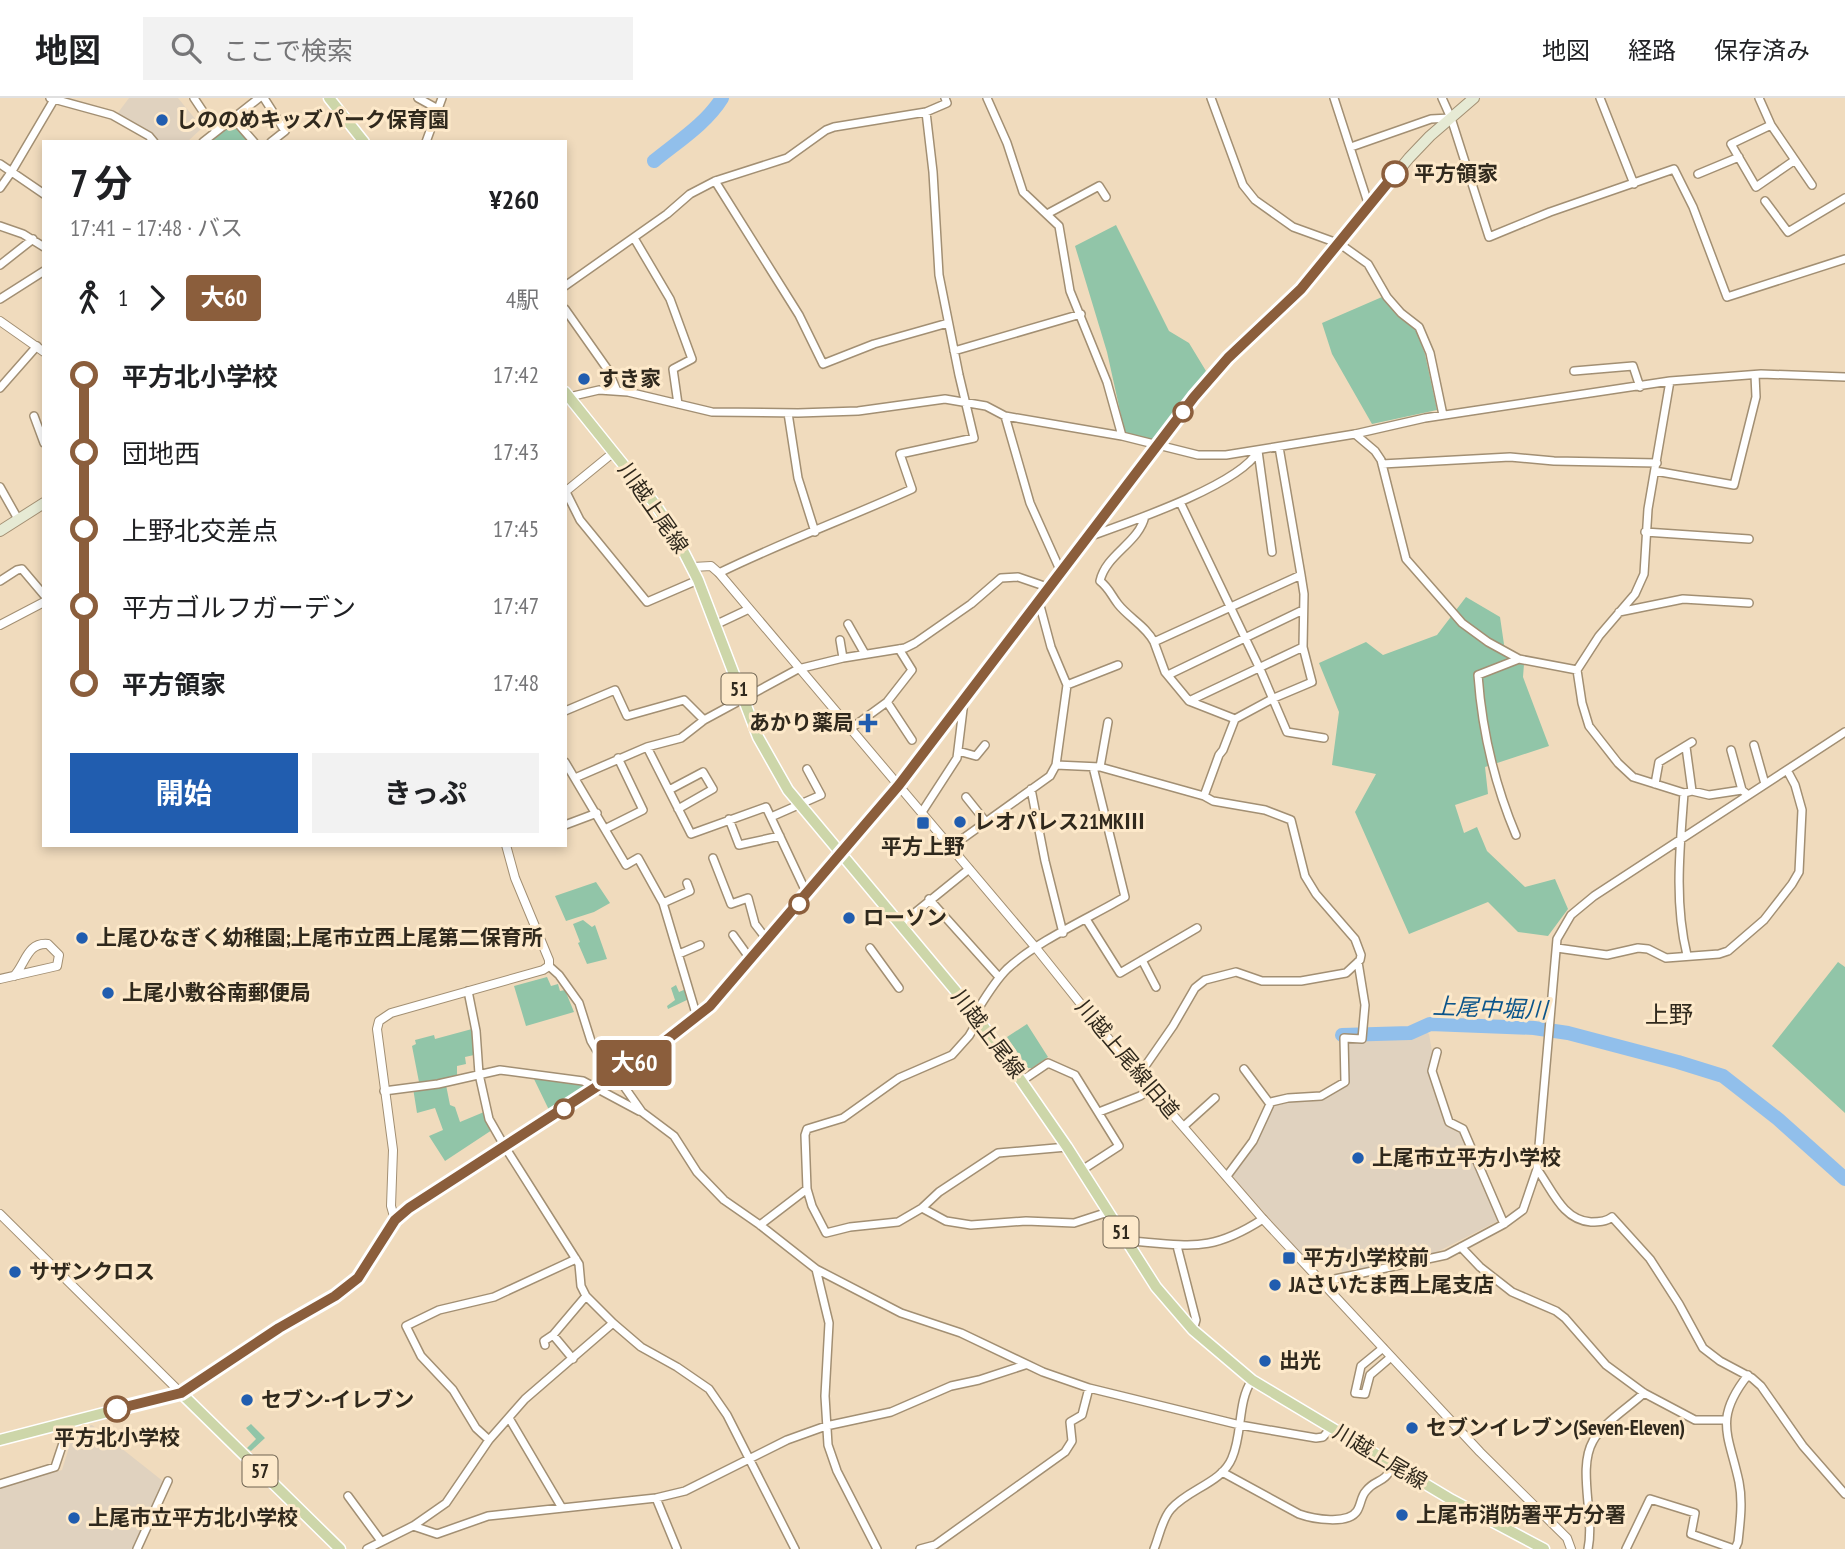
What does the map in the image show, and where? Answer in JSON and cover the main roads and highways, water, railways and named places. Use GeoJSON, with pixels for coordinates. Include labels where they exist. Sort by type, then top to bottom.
{"type":"FeatureCollection","features":[{"type":"Feature","properties":{"kind":"main road"},"geometry":{"type":"LineString","coordinates":[[329,98],[362,140]]}},
{"type":"Feature","properties":{"kind":"main road"},"geometry":{"type":"LineString","coordinates":[[842,854],[964,701],[1211,376],[1301,289],[1416,151],[1474,98]]}},
{"type":"Feature","properties":{"kind":"main road","name":"川越上尾線"},"geometry":{"type":"LineString","coordinates":[[567,395],[655,504],[674,533],[693,567],[743,700],[767,755],[799,804],[977,1017],[1023,1080],[1156,1287],[1193,1330],[1252,1380],[1492,1523],[1544,1549]]}},
{"type":"Feature","properties":{"kind":"main road"},"geometry":{"type":"LineString","coordinates":[[0,531],[42,504]]}},
{"type":"Feature","properties":{"kind":"main road","name":"57"},"geometry":{"type":"LineString","coordinates":[[0,1440],[181,1393],[340,1549]]}},
{"type":"Feature","properties":{"kind":"waterway"},"geometry":{"type":"LineString","coordinates":[[654,161],[700,124],[722,98]]}},
{"type":"Feature","properties":{"kind":"waterway","name":"上尾中堀川"},"geometry":{"type":"LineString","coordinates":[[1342,1035],[1410,1033],[1430,1024],[1534,1028],[1568,1033],[1678,1062],[1723,1076],[1778,1119],[1845,1179]]}},
{"type":"Feature","properties":{"kind":"place","name":"しののめキッズパーク保育園"},"geometry":{"type":"Point","coordinates":[162,120]}},
{"type":"Feature","properties":{"kind":"place","name":"平方領家"},"geometry":{"type":"Point","coordinates":[1395,174]}},
{"type":"Feature","properties":{"kind":"place","name":"すき家"},"geometry":{"type":"Point","coordinates":[584,379]}},
{"type":"Feature","properties":{"kind":"place","name":"あかり薬局"},"geometry":{"type":"Point","coordinates":[868,723]}},
{"type":"Feature","properties":{"kind":"place","name":"レオパレス21MKⅢ"},"geometry":{"type":"Point","coordinates":[960,822]}},
{"type":"Feature","properties":{"kind":"place","name":"平方上野"},"geometry":{"type":"Point","coordinates":[923,823]}},
{"type":"Feature","properties":{"kind":"place","name":"ローソン"},"geometry":{"type":"Point","coordinates":[849,918]}},
{"type":"Feature","properties":{"kind":"place","name":"上尾ひなぎく幼稚園;上尾市立西上尾第二保育所"},"geometry":{"type":"Point","coordinates":[82,938]}},
{"type":"Feature","properties":{"kind":"place","name":"上尾小敷谷南郵便局"},"geometry":{"type":"Point","coordinates":[108,993]}},
{"type":"Feature","properties":{"kind":"place","name":"上尾市立平方小学校"},"geometry":{"type":"Point","coordinates":[1358,1158]}},
{"type":"Feature","properties":{"kind":"place","name":"平方小学校前"},"geometry":{"type":"Point","coordinates":[1289,1258]}},
{"type":"Feature","properties":{"kind":"place","name":"サザンクロス"},"geometry":{"type":"Point","coordinates":[15,1272]}},
{"type":"Feature","properties":{"kind":"place","name":"JAさいたま西上尾支店"},"geometry":{"type":"Point","coordinates":[1275,1285]}},
{"type":"Feature","properties":{"kind":"place","name":"出光"},"geometry":{"type":"Point","coordinates":[1265,1361]}},
{"type":"Feature","properties":{"kind":"place","name":"セブン-イレブン"},"geometry":{"type":"Point","coordinates":[247,1400]}},
{"type":"Feature","properties":{"kind":"place","name":"平方北小学校"},"geometry":{"type":"Point","coordinates":[117,1409]}},
{"type":"Feature","properties":{"kind":"place","name":"セブンイレブン(Seven-Eleven)"},"geometry":{"type":"Point","coordinates":[1412,1428]}},
{"type":"Feature","properties":{"kind":"place","name":"上尾市消防署平方分署"},"geometry":{"type":"Point","coordinates":[1402,1515]}},
{"type":"Feature","properties":{"kind":"place","name":"上尾市立平方北小学校"},"geometry":{"type":"Point","coordinates":[74,1518]}},
{"type":"Feature","properties":{"kind":"district","name":"上野"},"geometry":{"type":"Point","coordinates":[1669,1015]}}]}
